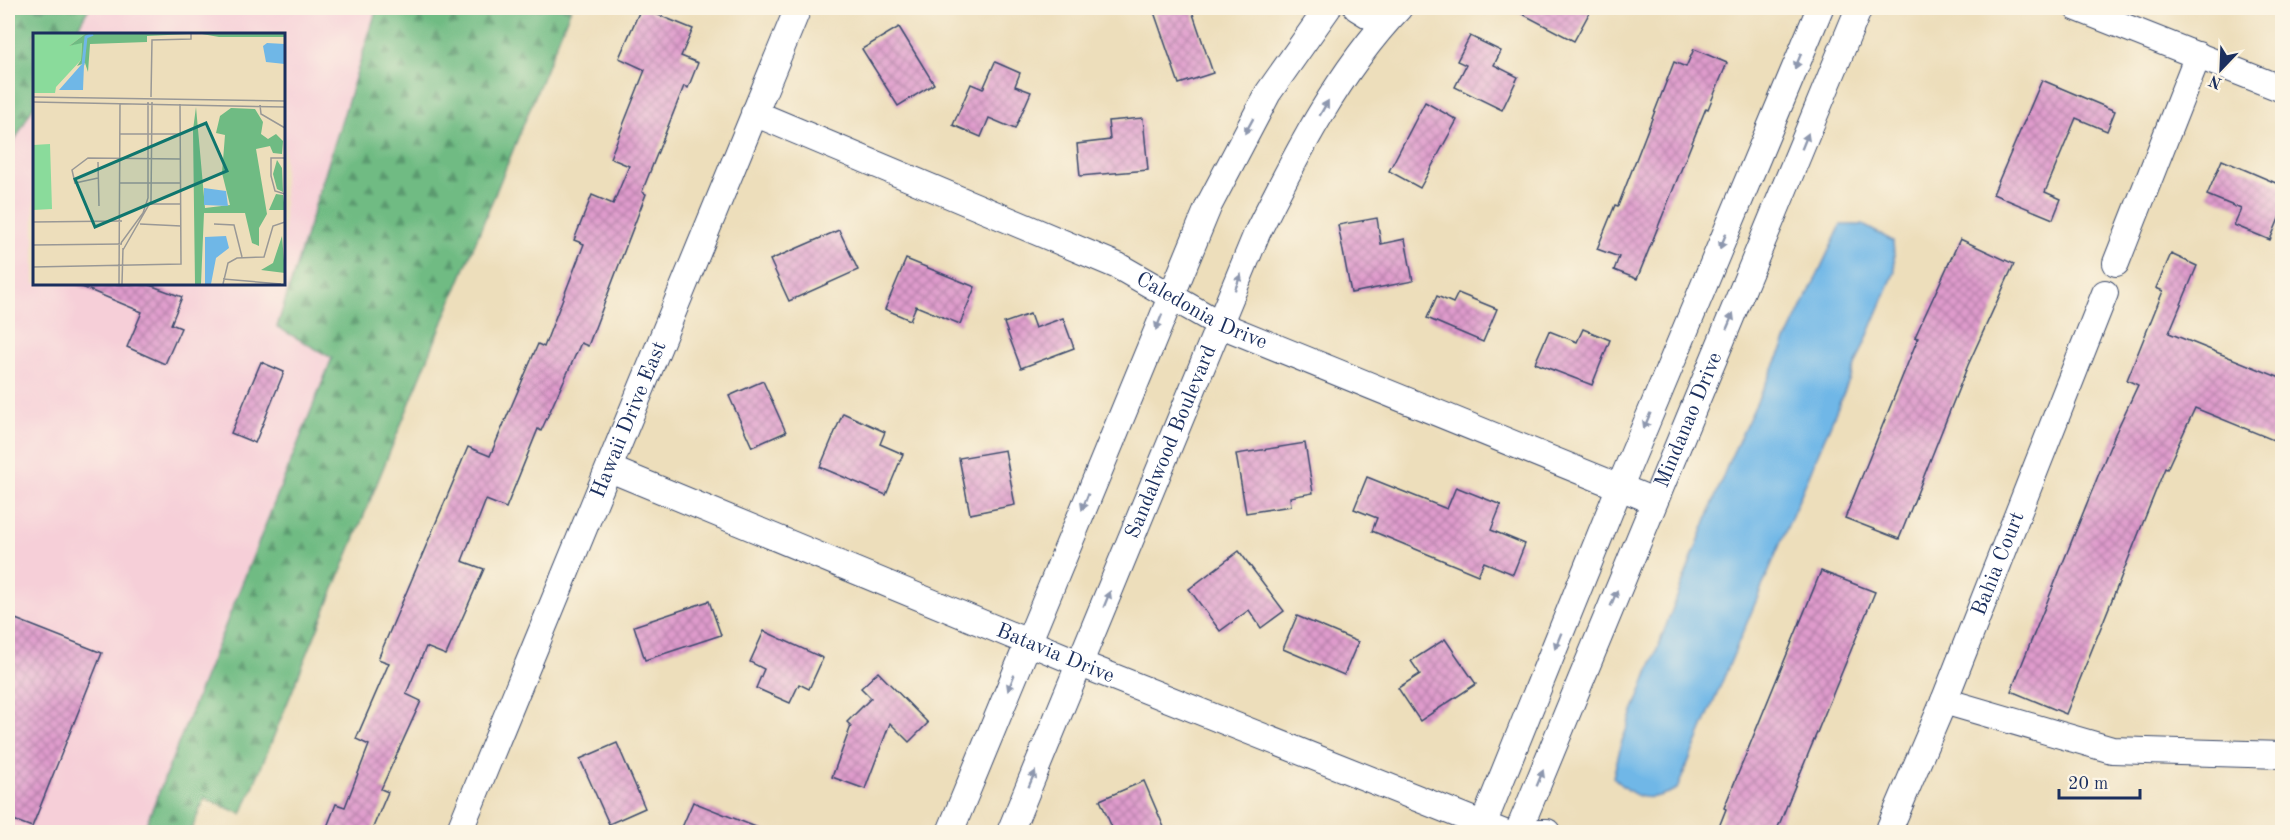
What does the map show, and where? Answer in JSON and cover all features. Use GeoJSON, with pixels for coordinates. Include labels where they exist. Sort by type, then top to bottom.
{"type":"FeatureCollection","features":[{"type":"Feature","properties":{"kind":"street","name":"Hawaii Drive East"},"geometry":{"type":"LineString","coordinates":[[459,832],[798,8]]}},
{"type":"Feature","properties":{"kind":"street"},"geometry":{"type":"LineString","coordinates":[[950,832],[1209,205],[1268,93],[1328,8]]}},
{"type":"Feature","properties":{"kind":"street"},"geometry":{"type":"LineString","coordinates":[[1357,8],[1391,16]]}},
{"type":"Feature","properties":{"kind":"street","name":"Mindanao Drive"},"geometry":{"type":"LineString","coordinates":[[1488,830],[1620,486],[1820,8]]}},
{"type":"Feature","properties":{"kind":"street","name":"Mindanao Drive"},"geometry":{"type":"LineString","coordinates":[[1518,832],[1860,8]]}},
{"type":"Feature","properties":{"kind":"street"},"geometry":{"type":"LineString","coordinates":[[2077,8],[2283,89]]}},
{"type":"Feature","properties":{"kind":"street","name":"Sandalwood Boulevard"},"geometry":{"type":"LineString","coordinates":[[1010,832],[1257,234],[1287,172],[1330,98],[1391,16]]}},
{"type":"Feature","properties":{"kind":"street"},"geometry":{"type":"LineString","coordinates":[[2116,263],[2198,55]]}},
{"type":"Feature","properties":{"kind":"street","name":"Caledonia Drive"},"geometry":{"type":"LineString","coordinates":[[754,113],[1118,266],[1221,324],[1654,501]]}},
{"type":"Feature","properties":{"kind":"street","name":"Bahia Court"},"geometry":{"type":"LineString","coordinates":[[1888,832],[1944,701],[2105,294]]}},
{"type":"Feature","properties":{"kind":"street","name":"Batavia Drive"},"geometry":{"type":"LineString","coordinates":[[610,469],[1488,830]]}},
{"type":"Feature","properties":{"kind":"street"},"geometry":{"type":"LineString","coordinates":[[1944,701],[2112,750],[2283,755]]}},
{"type":"Feature","properties":{"kind":"street"},"geometry":{"type":"LineString","coordinates":[[1538,832],[1546,832]]}},
{"type":"Feature","properties":{"kind":"shaded area"},"geometry":{"type":"Polygon","coordinates":[[[89,8],[377,8],[277,327],[332,358],[143,832],[8,832],[8,153],[33,107],[33,285],[285,285],[285,33],[75,33],[89,8]]]}},
{"type":"Feature","properties":{"kind":"green space"},"geometry":{"type":"Polygon","coordinates":[[[8,8],[89,8],[75,33],[33,33],[33,107],[8,153],[8,8]]]}},
{"type":"Feature","properties":{"kind":"green space"},"geometry":{"type":"Polygon","coordinates":[[[377,8],[571,8],[242,814],[204,798],[191,832],[143,832],[332,358],[277,327],[377,8]]]}},
{"type":"Feature","properties":{"kind":"water"},"geometry":{"type":"Polygon","coordinates":[[[1841,225],[1863,225],[1893,241],[1895,271],[1677,789],[1657,797],[1642,797],[1613,777],[1622,741],[1729,461],[1841,225]]]}},
{"type":"Feature","properties":{"kind":"building"},"geometry":{"type":"Polygon","coordinates":[[[641,8],[693,29],[681,56],[698,63],[688,88],[684,86],[642,192],[646,194],[588,346],[581,343],[541,431],[538,429],[506,508],[486,500],[462,561],[484,569],[446,655],[426,647],[406,694],[421,701],[381,789],[388,792],[371,832],[325,832],[336,804],[345,807],[369,745],[356,739],[389,663],[378,659],[468,447],[490,456],[538,344],[544,347],[584,244],[574,240],[592,195],[613,204],[629,166],[610,158],[645,70],[619,58],[641,8]]]}},
{"type":"Feature","properties":{"kind":"building"},"geometry":{"type":"Polygon","coordinates":[[[1166,8],[1191,8],[1213,73],[1179,84],[1154,12],[1166,8]]]}},
{"type":"Feature","properties":{"kind":"building"},"geometry":{"type":"Polygon","coordinates":[[[1511,8],[1592,8],[1574,41],[1511,8]]]}},
{"type":"Feature","properties":{"kind":"building"},"geometry":{"type":"Polygon","coordinates":[[[899,27],[934,84],[898,106],[862,49],[899,27]]]}},
{"type":"Feature","properties":{"kind":"building"},"geometry":{"type":"Polygon","coordinates":[[[1470,36],[1501,51],[1494,65],[1518,77],[1502,110],[1455,87],[1466,65],[1457,61],[1470,36]]]}},
{"type":"Feature","properties":{"kind":"building"},"geometry":{"type":"Polygon","coordinates":[[[1694,49],[1727,63],[1708,109],[1706,108],[1637,279],[1614,270],[1619,257],[1597,249],[1615,205],[1618,206],[1674,62],[1686,67],[1694,49]]]}},
{"type":"Feature","properties":{"kind":"building"},"geometry":{"type":"Polygon","coordinates":[[[995,62],[1020,73],[1015,86],[1031,92],[1015,129],[989,118],[981,137],[953,125],[971,84],[983,89],[995,62]]]}},
{"type":"Feature","properties":{"kind":"building"},"geometry":{"type":"Polygon","coordinates":[[[2042,80],[2115,111],[2107,131],[2076,118],[2045,192],[2061,199],[2053,219],[1993,194],[2042,80]]]}},
{"type":"Feature","properties":{"kind":"building"},"geometry":{"type":"Polygon","coordinates":[[[1425,102],[1457,120],[1420,188],[1389,171],[1425,102]]]}},
{"type":"Feature","properties":{"kind":"building"},"geometry":{"type":"Polygon","coordinates":[[[1143,118],[1148,170],[1080,176],[1077,144],[1110,140],[1108,121],[1143,118]]]}},
{"type":"Feature","properties":{"kind":"building"},"geometry":{"type":"Polygon","coordinates":[[[2222,160],[2283,186],[2283,209],[2270,240],[2234,225],[2241,209],[2207,195],[2222,160]]]}},
{"type":"Feature","properties":{"kind":"building"},"geometry":{"type":"Polygon","coordinates":[[[1377,218],[1381,244],[1405,239],[1413,281],[1351,293],[1338,225],[1377,218]]]}},
{"type":"Feature","properties":{"kind":"building"},"geometry":{"type":"Polygon","coordinates":[[[839,230],[858,270],[789,301],[770,260],[839,230]]]}},
{"type":"Feature","properties":{"kind":"building"},"geometry":{"type":"Polygon","coordinates":[[[1960,239],[2014,264],[1968,365],[1899,539],[1845,518],[1918,338],[1915,337],[1960,239]]]}},
{"type":"Feature","properties":{"kind":"building"},"geometry":{"type":"Polygon","coordinates":[[[2171,254],[2197,266],[2169,333],[2283,379],[2283,444],[2195,408],[2167,469],[2165,468],[2066,714],[2011,691],[2115,434],[2138,385],[2127,380],[2163,291],[2156,288],[2171,254]]]}},
{"type":"Feature","properties":{"kind":"building"},"geometry":{"type":"Polygon","coordinates":[[[906,259],[975,287],[960,324],[916,306],[910,320],[885,309],[906,259]]]}},
{"type":"Feature","properties":{"kind":"building"},"geometry":{"type":"Polygon","coordinates":[[[77,285],[150,285],[182,297],[171,324],[181,328],[165,364],[127,347],[142,312],[77,285]]]}},
{"type":"Feature","properties":{"kind":"building"},"geometry":{"type":"Polygon","coordinates":[[[1458,293],[1497,309],[1483,342],[1427,318],[1437,296],[1453,303],[1458,293]]]}},
{"type":"Feature","properties":{"kind":"building"},"geometry":{"type":"Polygon","coordinates":[[[1030,314],[1035,328],[1063,318],[1074,348],[1021,368],[1004,323],[1030,314]]]}},
{"type":"Feature","properties":{"kind":"building"},"geometry":{"type":"Polygon","coordinates":[[[1583,329],[1610,340],[1592,385],[1535,363],[1549,331],[1577,342],[1583,329]]]}},
{"type":"Feature","properties":{"kind":"building"},"geometry":{"type":"Polygon","coordinates":[[[261,362],[284,372],[255,443],[231,433],[261,362]]]}},
{"type":"Feature","properties":{"kind":"building"},"geometry":{"type":"Polygon","coordinates":[[[763,381],[786,432],[752,447],[729,396],[763,381]]]}},
{"type":"Feature","properties":{"kind":"building"},"geometry":{"type":"Polygon","coordinates":[[[843,413],[885,432],[880,444],[903,454],[886,495],[820,467],[843,413]]]}},
{"type":"Feature","properties":{"kind":"building"},"geometry":{"type":"Polygon","coordinates":[[[1305,443],[1313,493],[1290,497],[1291,506],[1246,513],[1236,454],[1305,443]]]}},
{"type":"Feature","properties":{"kind":"building"},"geometry":{"type":"Polygon","coordinates":[[[1005,450],[1015,505],[970,514],[959,458],[1005,450]]]}},
{"type":"Feature","properties":{"kind":"building"},"geometry":{"type":"Polygon","coordinates":[[[1367,477],[1447,509],[1456,487],[1501,505],[1491,530],[1525,544],[1513,574],[1484,562],[1478,575],[1372,531],[1377,518],[1354,509],[1367,477]]]}},
{"type":"Feature","properties":{"kind":"building"},"geometry":{"type":"Polygon","coordinates":[[[1239,551],[1284,611],[1261,628],[1249,610],[1220,631],[1189,589],[1239,551]]]}},
{"type":"Feature","properties":{"kind":"building"},"geometry":{"type":"Polygon","coordinates":[[[1821,571],[1875,592],[1776,832],[1717,832],[1726,809],[1724,808],[1821,571]]]}},
{"type":"Feature","properties":{"kind":"building"},"geometry":{"type":"Polygon","coordinates":[[[709,601],[721,635],[645,660],[634,626],[709,601]]]}},
{"type":"Feature","properties":{"kind":"building"},"geometry":{"type":"Polygon","coordinates":[[[8,616],[102,653],[32,827],[8,818],[8,616]]]}},
{"type":"Feature","properties":{"kind":"building"},"geometry":{"type":"Polygon","coordinates":[[[1297,616],[1358,642],[1344,675],[1283,649],[1297,616]]]}},
{"type":"Feature","properties":{"kind":"building"},"geometry":{"type":"Polygon","coordinates":[[[764,631],[823,658],[809,689],[799,684],[790,703],[756,688],[764,669],[750,662],[764,631]]]}},
{"type":"Feature","properties":{"kind":"building"},"geometry":{"type":"Polygon","coordinates":[[[1445,639],[1476,684],[1420,721],[1398,688],[1420,674],[1411,661],[1445,639]]]}},
{"type":"Feature","properties":{"kind":"building"},"geometry":{"type":"Polygon","coordinates":[[[878,672],[928,723],[909,742],[890,723],[865,789],[832,777],[851,726],[847,722],[871,698],[861,688],[878,672]]]}},
{"type":"Feature","properties":{"kind":"building"},"geometry":{"type":"Polygon","coordinates":[[[617,743],[645,808],[609,824],[580,759],[617,743]]]}},
{"type":"Feature","properties":{"kind":"building"},"geometry":{"type":"Polygon","coordinates":[[[1144,781],[1166,832],[1114,832],[1100,800],[1144,781]]]}},
{"type":"Feature","properties":{"kind":"building"},"geometry":{"type":"Polygon","coordinates":[[[693,802],[766,831],[766,832],[680,832],[693,802]]]}}]}
